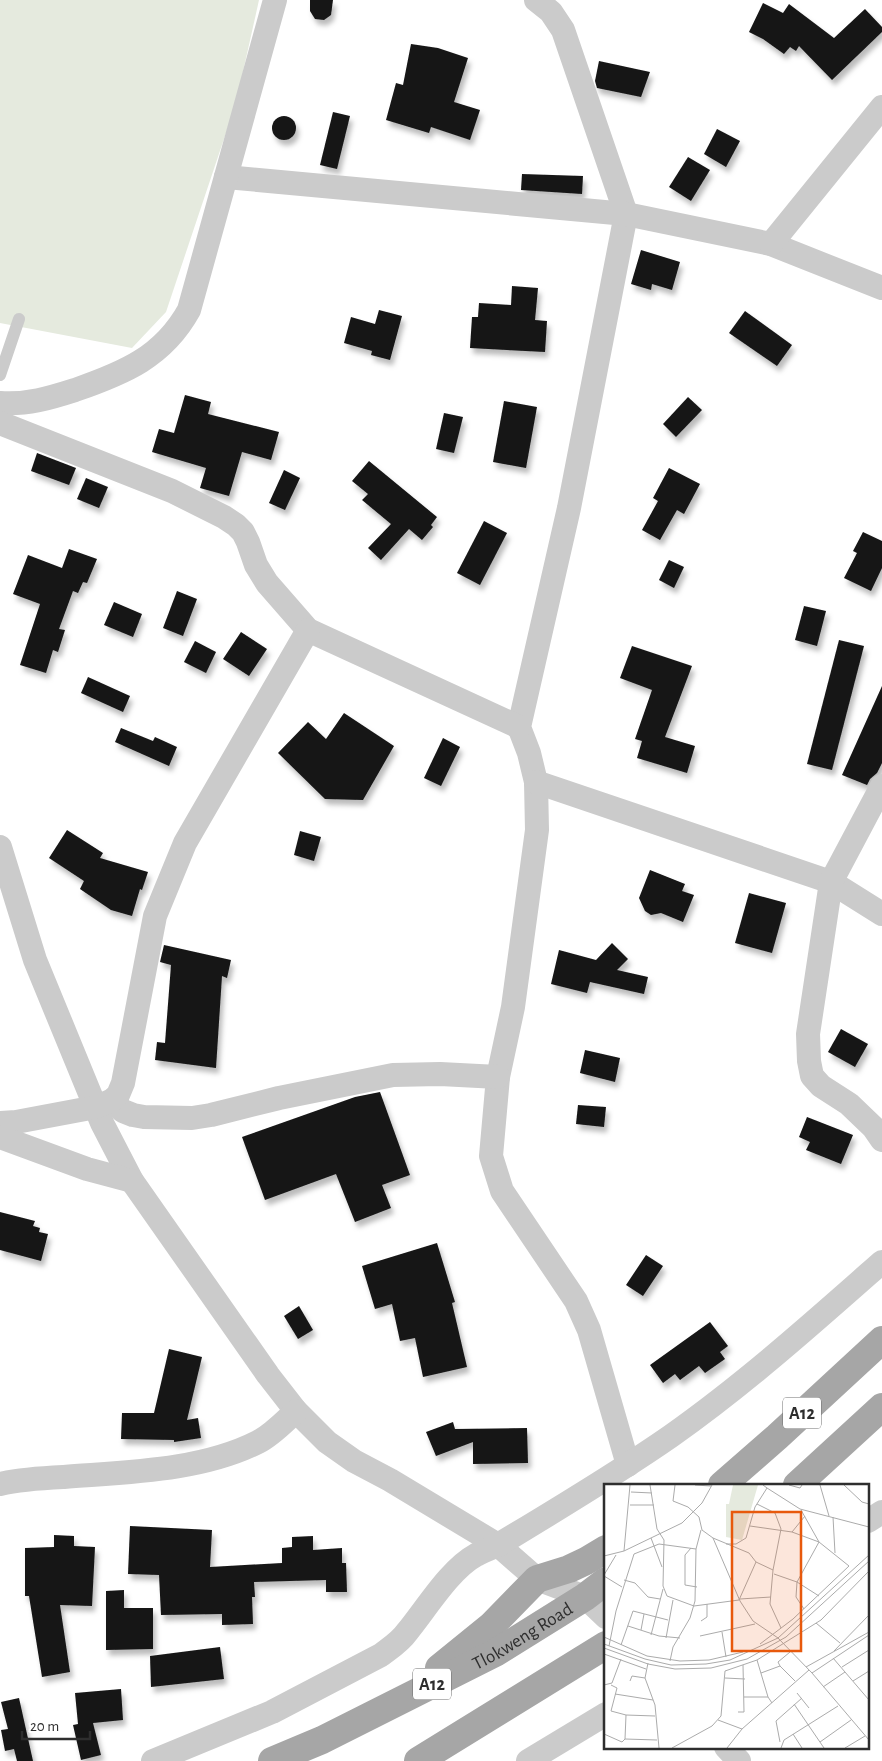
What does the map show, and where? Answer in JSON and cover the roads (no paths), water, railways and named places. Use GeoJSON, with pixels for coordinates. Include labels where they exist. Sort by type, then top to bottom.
{"type":"FeatureCollection","features":[{"type":"Feature","properties":{"kind":"main road","name":"A12"},"geometry":{"type":"LineString","coordinates":[[723,1484],[882,1340]]}},
{"type":"Feature","properties":{"kind":"main road","name":"A12"},"geometry":{"type":"LineString","coordinates":[[798,1484],[882,1407]]}},
{"type":"Feature","properties":{"kind":"main road"},"geometry":{"type":"LineString","coordinates":[[718,1484],[754,1457]]}},
{"type":"Feature","properties":{"kind":"main road"},"geometry":{"type":"LineString","coordinates":[[415,1692],[437,1670],[508,1610],[537,1578],[586,1561],[604,1549]]}},
{"type":"Feature","properties":{"kind":"main road","name":"Tlokweng Road"},"geometry":{"type":"LineString","coordinates":[[272,1761],[322,1740],[415,1692],[495,1654],[596,1589]]}},
{"type":"Feature","properties":{"kind":"main road"},"geometry":{"type":"LineString","coordinates":[[418,1761],[604,1647]]}},
{"type":"Feature","properties":{"kind":"street"},"geometry":{"type":"LineString","coordinates":[[0,404],[30,404],[113,377],[137,364],[163,344],[179,328],[189,310],[275,0]]}},
{"type":"Feature","properties":{"kind":"street"},"geometry":{"type":"LineString","coordinates":[[536,0],[551,12],[563,30],[626,214],[569,508],[519,727],[529,753],[536,782],[537,830],[513,1007],[498,1078],[491,1156],[502,1191],[576,1301],[589,1330],[628,1465]]}},
{"type":"Feature","properties":{"kind":"street"},"geometry":{"type":"LineString","coordinates":[[771,244],[882,107]]}},
{"type":"Feature","properties":{"kind":"street"},"geometry":{"type":"LineString","coordinates":[[226,177],[626,214],[771,244],[882,288]]}},
{"type":"Feature","properties":{"kind":"street"},"geometry":{"type":"LineString","coordinates":[[0,423],[172,491],[224,517],[236,525],[246,537],[256,565],[268,583],[308,630],[519,727]]}},
{"type":"Feature","properties":{"kind":"street"},"geometry":{"type":"LineString","coordinates":[[0,1123],[16,1122],[104,1104],[118,1095],[123,1083],[155,916],[170,877],[185,843],[308,630]]}},
{"type":"Feature","properties":{"kind":"street"},"geometry":{"type":"LineString","coordinates":[[536,782],[830,882],[882,914]]}},
{"type":"Feature","properties":{"kind":"street"},"geometry":{"type":"LineString","coordinates":[[882,786],[830,882],[808,1034],[809,1061],[812,1076],[821,1086],[848,1104],[873,1127],[882,1140]]}},
{"type":"Feature","properties":{"kind":"street"},"geometry":{"type":"LineString","coordinates":[[0,847],[35,960],[104,1104],[105,1130],[132,1181],[268,1375],[296,1410],[327,1442],[354,1461],[390,1480],[498,1545],[537,1578],[596,1589],[604,1611]]}},
{"type":"Feature","properties":{"kind":"street"},"geometry":{"type":"LineString","coordinates":[[104,1104],[133,1116],[192,1118],[211,1116],[289,1096],[393,1075],[440,1074],[498,1078]]}},
{"type":"Feature","properties":{"kind":"street"},"geometry":{"type":"LineString","coordinates":[[0,1137],[87,1169],[132,1181]]}},
{"type":"Feature","properties":{"kind":"street"},"geometry":{"type":"LineString","coordinates":[[153,1761],[272,1712],[381,1655],[406,1634],[432,1598],[475,1555],[498,1545],[628,1465],[730,1392],[778,1354],[882,1262]]}},
{"type":"Feature","properties":{"kind":"street"},"geometry":{"type":"LineString","coordinates":[[0,1484],[42,1478],[133,1471],[198,1463],[230,1454],[260,1442],[296,1410]]}},
{"type":"Feature","properties":{"kind":"street"},"geometry":{"type":"LineString","coordinates":[[870,1520],[882,1512]]}},
{"type":"Feature","properties":{"kind":"street"},"geometry":{"type":"LineString","coordinates":[[528,1761],[604,1715]]}},
{"type":"Feature","properties":{"kind":"street"},"geometry":{"type":"LineString","coordinates":[[727,1748],[739,1761]]}},
{"type":"Feature","properties":{"kind":"lane"},"geometry":{"type":"LineString","coordinates":[[0,375],[19,319]]}}]}
